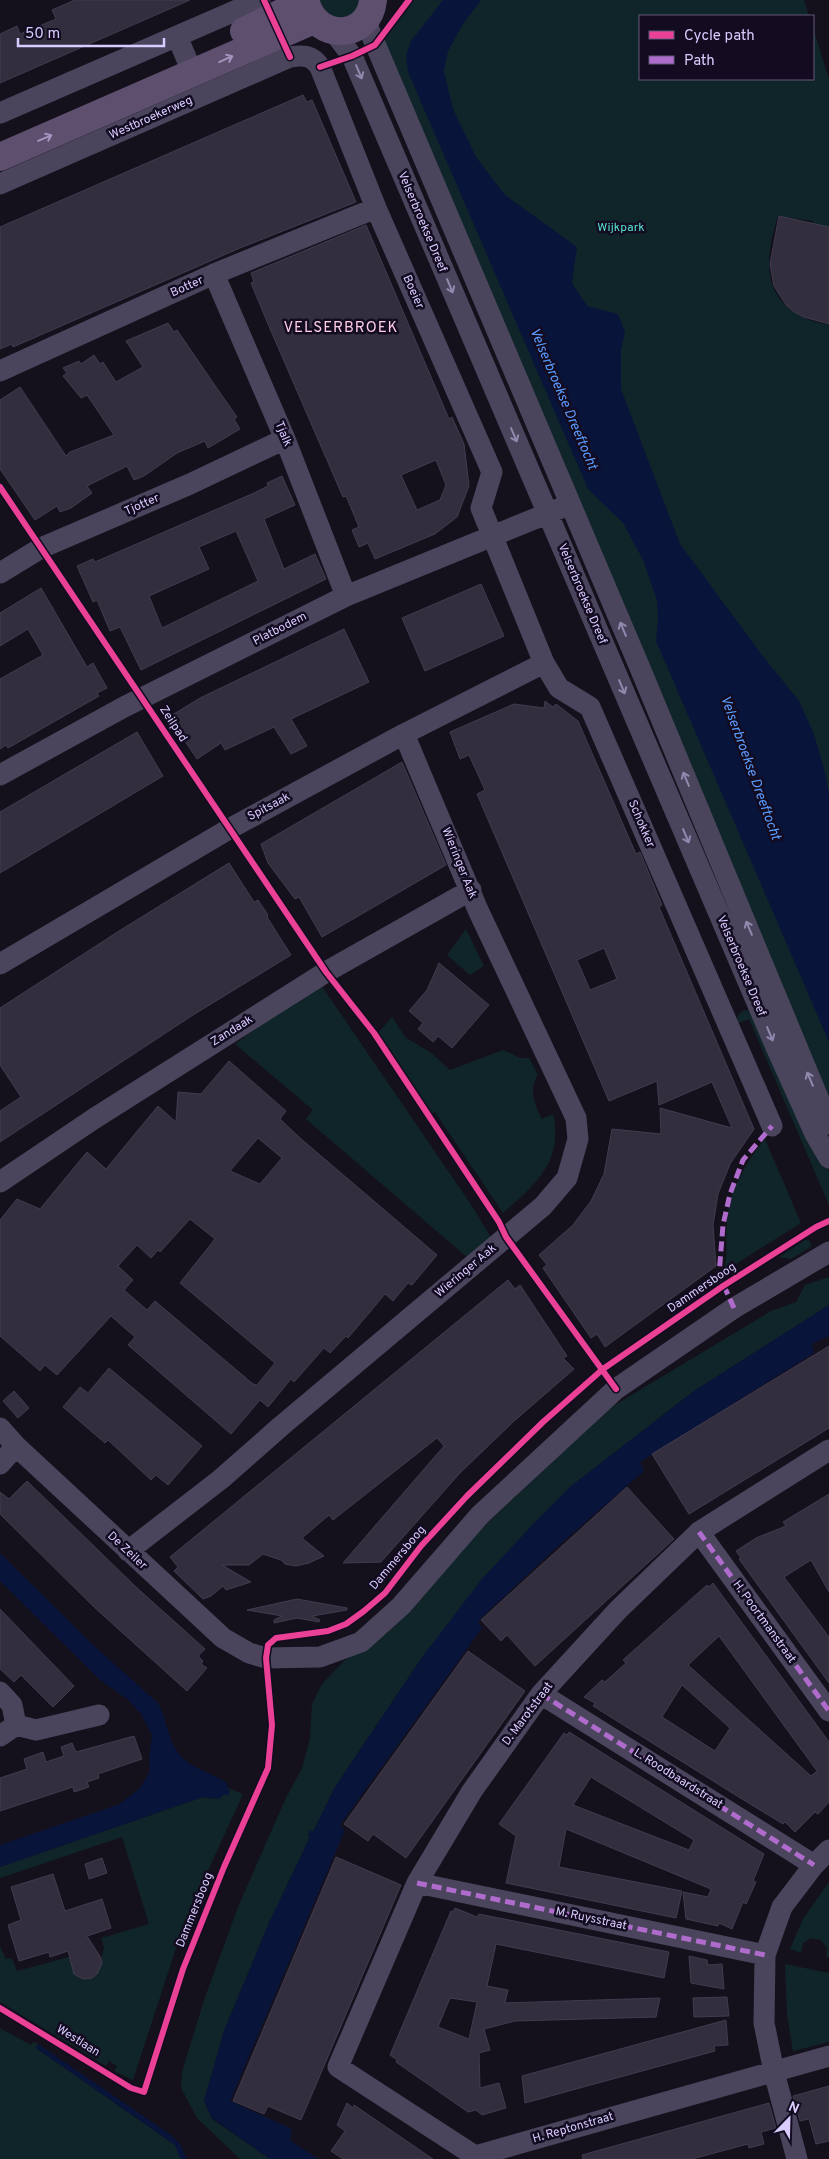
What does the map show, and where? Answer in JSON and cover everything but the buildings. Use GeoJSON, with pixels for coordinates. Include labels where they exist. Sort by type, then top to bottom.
{"type":"FeatureCollection","features":[{"type":"Feature","properties":{"kind":"main road","name":"Westbroekerweg"},"geometry":{"type":"LineString","coordinates":[[0,138],[272,18],[315,13],[345,32],[356,28],[369,10]]}},
{"type":"Feature","properties":{"kind":"main road","name":"Westbroekerweg"},"geometry":{"type":"LineString","coordinates":[[0,157],[185,56]]}},
{"type":"Feature","properties":{"kind":"street","name":"Westbroekerweg"},"geometry":{"type":"LineString","coordinates":[[0,113],[185,56],[260,0]]}},
{"type":"Feature","properties":{"kind":"street","name":"Velserbroekse Dreef"},"geometry":{"type":"LineString","coordinates":[[369,10],[570,504],[829,1124]]}},
{"type":"Feature","properties":{"kind":"street","name":"Velserbroekse Dreef"},"geometry":{"type":"LineString","coordinates":[[315,13],[352,56],[776,1047],[815,1134],[829,1158]]}},
{"type":"Feature","properties":{"kind":"street","name":"Westbroekerweg"},"geometry":{"type":"LineString","coordinates":[[0,184],[290,58],[304,55]]}},
{"type":"Feature","properties":{"kind":"street","name":"Boeier"},"geometry":{"type":"LineString","coordinates":[[304,55],[315,59],[320,67],[376,208],[492,472],[481,508],[493,537]]}},
{"type":"Feature","properties":{"kind":"street","name":"Botter"},"geometry":{"type":"LineString","coordinates":[[0,371],[214,274],[376,208]]}},
{"type":"Feature","properties":{"kind":"street","name":"Tjalk"},"geometry":{"type":"LineString","coordinates":[[214,274],[285,439],[346,596]]}},
{"type":"Feature","properties":{"kind":"street","name":"Tjotter"},"geometry":{"type":"LineString","coordinates":[[0,573],[41,548],[173,492],[285,439]]}},
{"type":"Feature","properties":{"kind":"street","name":"Platbodem"},"geometry":{"type":"LineString","coordinates":[[0,775],[124,707],[346,596],[570,504]]}},
{"type":"Feature","properties":{"kind":"street","name":"Schokker"},"geometry":{"type":"LineString","coordinates":[[493,537],[544,662],[559,688],[590,707],[772,1126]]}},
{"type":"Feature","properties":{"kind":"street","name":"Spitsaak"},"geometry":{"type":"LineString","coordinates":[[0,964],[229,829],[404,734],[544,662]]}},
{"type":"Feature","properties":{"kind":"street","name":"Wieringer Aak"},"geometry":{"type":"LineString","coordinates":[[128,1551],[221,1479],[280,1427],[536,1212],[567,1178],[578,1139],[576,1118],[478,910],[404,734]]}},
{"type":"Feature","properties":{"kind":"street","name":"Zandaak"},"geometry":{"type":"LineString","coordinates":[[0,1182],[95,1118],[326,972],[471,890]]}},
{"type":"Feature","properties":{"kind":"street","name":"De Zeiler"},"geometry":{"type":"LineString","coordinates":[[0,1428],[16,1446],[223,1638],[249,1653],[266,1658],[320,1657],[361,1642],[401,1606],[480,1515],[616,1388],[734,1308],[829,1252]]}},
{"type":"Feature","properties":{"kind":"street"},"geometry":{"type":"LineString","coordinates":[[0,1464],[16,1446]]}},
{"type":"Feature","properties":{"kind":"street","name":"D. Marotstraat"},"geometry":{"type":"LineString","coordinates":[[338,2067],[417,1883],[472,1791],[541,1694],[618,1610],[698,1532],[829,1450]]}},
{"type":"Feature","properties":{"kind":"street","name":"H. Poortmanstraat"},"geometry":{"type":"LineString","coordinates":[[698,1532],[829,1711]]}},
{"type":"Feature","properties":{"kind":"street"},"geometry":{"type":"LineString","coordinates":[[0,1692],[12,1704],[8,1730],[36,1730],[99,1715]]}},
{"type":"Feature","properties":{"kind":"street","name":"L. Roodbaardstraat"},"geometry":{"type":"LineString","coordinates":[[541,1694],[814,1865]]}},
{"type":"Feature","properties":{"kind":"street"},"geometry":{"type":"LineString","coordinates":[[797,2159],[774,2072],[764,2023],[765,1955],[782,1907],[814,1865],[829,1850]]}},
{"type":"Feature","properties":{"kind":"street","name":"M. Ruysstraat"},"geometry":{"type":"LineString","coordinates":[[417,1883],[765,1955]]}},
{"type":"Feature","properties":{"kind":"street","name":"H. Reptonstraat"},"geometry":{"type":"LineString","coordinates":[[338,2067],[475,2156],[829,2056]]}},
{"type":"Feature","properties":{"kind":"green space"},"geometry":{"type":"Polygon","coordinates":[[[318,0],[362,0],[350,21],[326,18],[318,0]]]}},
{"type":"Feature","properties":{"kind":"green space","name":"Wijkpark"},"geometry":{"type":"Polygon","coordinates":[[[414,0],[804,0],[809,15],[639,15],[639,80],[814,80],[814,31],[829,79],[829,227],[813,224],[813,221],[778,216],[772,236],[770,271],[773,287],[780,300],[792,311],[808,319],[829,325],[829,1114],[382,41],[414,0]]]}},
{"type":"Feature","properties":{"kind":"green space"},"geometry":{"type":"Polygon","coordinates":[[[466,929],[484,966],[470,975],[447,955],[466,929]]]}},
{"type":"Feature","properties":{"kind":"green space"},"geometry":{"type":"Polygon","coordinates":[[[321,985],[472,1206],[492,1239],[468,1258],[306,1119],[313,1110],[235,1044],[254,1030],[253,1028],[321,985]]]}},
{"type":"Feature","properties":{"kind":"green space"},"geometry":{"type":"Polygon","coordinates":[[[746,1010],[751,1011],[822,1154],[829,1172],[829,1205],[749,1019],[738,1023],[739,1015],[746,1010]]]}},
{"type":"Feature","properties":{"kind":"green space"},"geometry":{"type":"Polygon","coordinates":[[[392,1017],[406,1038],[430,1052],[450,1070],[503,1050],[520,1058],[529,1058],[538,1075],[533,1086],[537,1108],[542,1119],[553,1114],[554,1145],[550,1159],[536,1182],[503,1213],[435,1112],[432,1114],[376,1035],[392,1017]]]}},
{"type":"Feature","properties":{"kind":"green space"},"geometry":{"type":"Polygon","coordinates":[[[765,1139],[801,1223],[723,1272],[731,1199],[745,1168],[765,1139]]]}},
{"type":"Feature","properties":{"kind":"green space"},"geometry":{"type":"Polygon","coordinates":[[[805,1240],[809,1240],[812,1246],[791,1259],[779,1257],[805,1240]]]}},
{"type":"Feature","properties":{"kind":"green space"},"geometry":{"type":"Polygon","coordinates":[[[829,1277],[829,1305],[694,1391],[570,1487],[536,1521],[423,1656],[335,1787],[313,1832],[310,1831],[308,1835],[310,1837],[269,1923],[224,2031],[204,2101],[212,2119],[270,2159],[240,2159],[197,2118],[181,2088],[182,2072],[204,2000],[238,1907],[285,1800],[302,1768],[310,1738],[312,1704],[322,1684],[344,1661],[387,1633],[415,1605],[448,1560],[610,1408],[771,1311],[796,1302],[805,1285],[829,1277]]]}},
{"type":"Feature","properties":{"kind":"green space"},"geometry":{"type":"Polygon","coordinates":[[[228,1788],[243,1794],[195,1899],[176,1948],[133,2080],[114,2071],[117,2066],[109,2061],[106,2066],[0,2002],[0,1946],[6,1959],[12,1958],[17,1971],[69,1957],[82,1972],[100,1967],[104,1947],[101,1938],[149,1924],[122,1837],[0,1878],[0,1867],[203,1797],[212,1799],[228,1795],[228,1788]]]}},
{"type":"Feature","properties":{"kind":"green space"},"geometry":{"type":"Polygon","coordinates":[[[829,1882],[829,1957],[826,1957],[827,1948],[821,1940],[811,1938],[803,1943],[801,1953],[790,1949],[803,1919],[829,1882]]]}},
{"type":"Feature","properties":{"kind":"green space"},"geometry":{"type":"Polygon","coordinates":[[[785,1964],[829,1973],[829,2042],[793,2051],[787,2015],[785,1964]]]}},
{"type":"Feature","properties":{"kind":"green space"},"geometry":{"type":"Polygon","coordinates":[[[0,2028],[31,2045],[33,2042],[38,2044],[36,2048],[175,2145],[181,2159],[0,2159],[0,2028]]]}},
{"type":"Feature","properties":{"kind":"water","name":"Velserbroekse Dreeftocht"},"geometry":{"type":"Polygon","coordinates":[[[443,0],[481,0],[463,24],[448,51],[444,71],[453,109],[476,157],[505,195],[577,247],[572,283],[587,306],[618,314],[625,332],[621,350],[621,389],[680,544],[762,655],[799,701],[814,734],[829,794],[829,1042],[656,641],[657,600],[643,560],[623,523],[588,489],[408,72],[406,55],[411,41],[443,0]]]}},
{"type":"Feature","properties":{"kind":"water"},"geometry":{"type":"Polygon","coordinates":[[[829,1305],[829,1336],[812,1344],[814,1353],[640,1462],[644,1471],[557,1547],[478,1621],[482,1628],[340,1825],[345,1830],[230,2101],[292,2129],[290,2140],[318,2159],[270,2159],[212,2118],[204,2101],[224,2031],[269,1923],[310,1837],[308,1835],[310,1830],[313,1832],[335,1787],[423,1656],[481,1580],[570,1487],[694,1391],[829,1305]]]}},
{"type":"Feature","properties":{"kind":"water"},"geometry":{"type":"Polygon","coordinates":[[[0,1553],[92,1644],[158,1703],[177,1752],[192,1765],[227,1783],[230,1791],[228,1796],[225,1794],[219,1799],[203,1797],[0,1867],[0,1845],[120,1804],[140,1788],[150,1771],[149,1760],[152,1735],[141,1714],[127,1699],[100,1680],[0,1581],[0,1553]]]}},
{"type":"Feature","properties":{"kind":"water"},"geometry":{"type":"Polygon","coordinates":[[[38,2044],[171,2135],[180,2144],[187,2159],[181,2159],[175,2145],[36,2048],[38,2044]]]}},
{"type":"Feature","properties":{"kind":"marked path"},"geometry":{"type":"LineString","coordinates":[[734,1308],[719,1275],[723,1225],[730,1194],[743,1160],[772,1126]]}},
{"type":"Feature","properties":{"kind":"marked path"},"geometry":{"type":"LineString","coordinates":[[699,1532],[829,1711]]}},
{"type":"Feature","properties":{"kind":"marked path"},"geometry":{"type":"LineString","coordinates":[[541,1694],[814,1865]]}},
{"type":"Feature","properties":{"kind":"marked path"},"geometry":{"type":"LineString","coordinates":[[417,1883],[765,1955]]}},
{"type":"Feature","properties":{"kind":"cycle path"},"geometry":{"type":"LineString","coordinates":[[264,0],[290,57]]}},
{"type":"Feature","properties":{"kind":"cycle path"},"geometry":{"type":"LineString","coordinates":[[320,67],[352,56],[375,45],[409,0]]}},
{"type":"Feature","properties":{"kind":"cycle path","name":"Zeilpad"},"geometry":{"type":"LineString","coordinates":[[0,487],[326,972],[374,1033],[499,1222],[506,1237],[616,1389]]}},
{"type":"Feature","properties":{"kind":"cycle path","name":"Dammersboog"},"geometry":{"type":"LineString","coordinates":[[0,2008],[131,2088],[144,2092],[183,1969],[224,1867],[268,1768],[272,1725],[266,1658],[268,1645],[276,1638],[328,1631],[346,1624],[364,1611],[385,1593],[421,1546],[467,1496],[543,1422],[603,1369],[723,1286],[816,1227],[829,1221]]}},
{"type":"Feature","properties":{"kind":"district","name":"VELSERBROEK"},"geometry":{"type":"Point","coordinates":[341,328]}}]}
